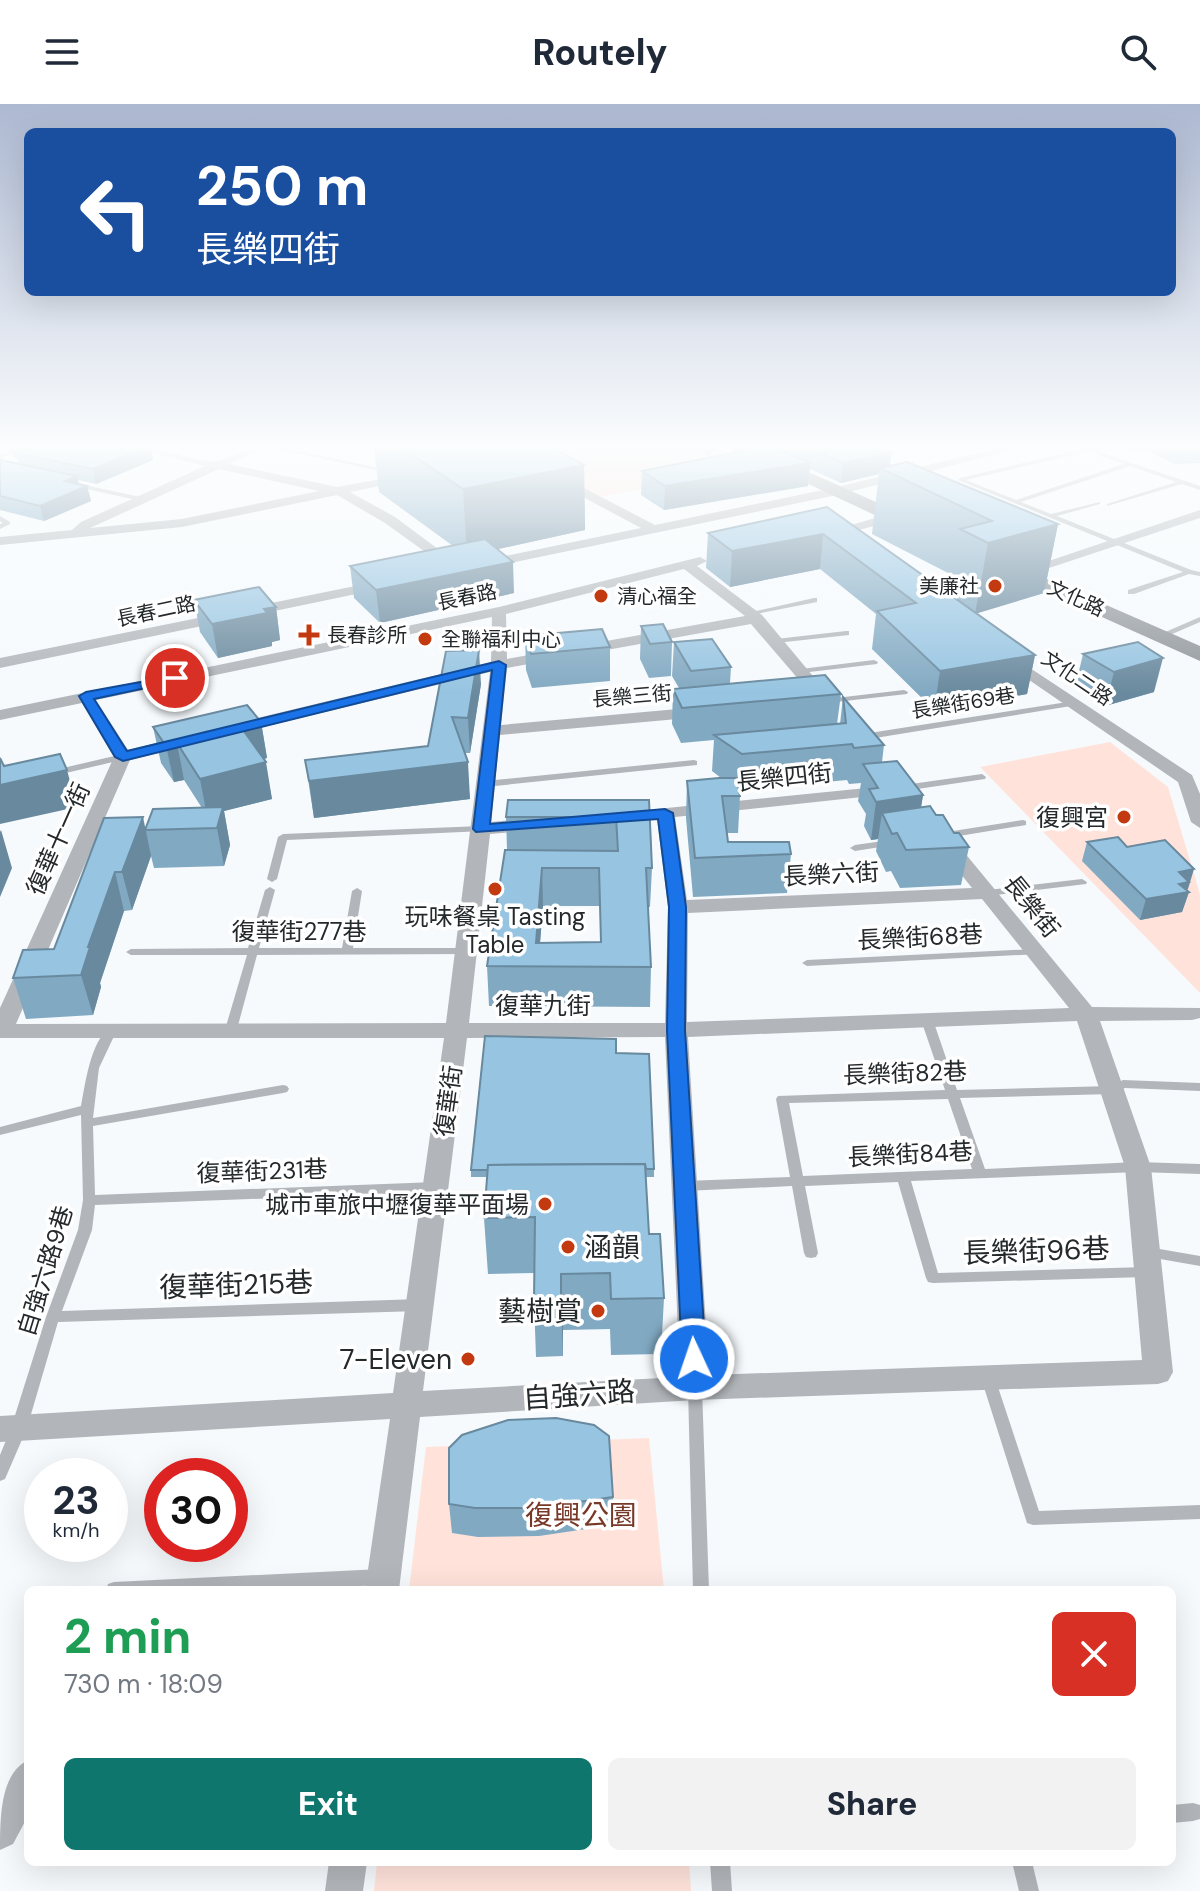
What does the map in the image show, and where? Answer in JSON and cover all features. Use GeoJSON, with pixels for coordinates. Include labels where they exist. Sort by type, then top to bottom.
{"type":"FeatureCollection","features":[{"type":"Feature","properties":{"kind":"street"},"geometry":{"type":"LineString","coordinates":[[73,536],[82,528]]}},
{"type":"Feature","properties":{"kind":"street"},"geometry":{"type":"LineString","coordinates":[[0,541],[137,528]]}},
{"type":"Feature","properties":{"kind":"street"},"geometry":{"type":"LineString","coordinates":[[400,528],[450,571],[653,529]]}},
{"type":"Feature","properties":{"kind":"street"},"geometry":{"type":"LineString","coordinates":[[826,538],[864,528]]}},
{"type":"Feature","properties":{"kind":"street"},"geometry":{"type":"LineString","coordinates":[[921,528],[941,538]]}},
{"type":"Feature","properties":{"kind":"street"},"geometry":{"type":"LineString","coordinates":[[1020,573],[1157,528]]}},
{"type":"Feature","properties":{"kind":"street","name":"長春路"},"geometry":{"type":"LineString","coordinates":[[0,715],[499,611],[714,558]]}},
{"type":"Feature","properties":{"kind":"street","name":"文化路"},"geometry":{"type":"LineString","coordinates":[[993,562],[1200,654]]}},
{"type":"Feature","properties":{"kind":"street","name":"長樂街"},"geometry":{"type":"LineString","coordinates":[[686,564],[754,616],[776,641],[818,702],[850,729],[1086,1014],[1138,1167],[1158,1372]]}},
{"type":"Feature","properties":{"kind":"street","name":"長春二路"},"geometry":{"type":"LineString","coordinates":[[0,663],[397,582]]}},
{"type":"Feature","properties":{"kind":"street","name":"復華街"},"geometry":{"type":"LineString","coordinates":[[383,1583],[467,951],[499,665],[499,611]]}},
{"type":"Feature","properties":{"kind":"street"},"geometry":{"type":"LineString","coordinates":[[86,696],[123,757],[499,665],[754,616]]}},
{"type":"Feature","properties":{"kind":"street","name":"文化二路"},"geometry":{"type":"LineString","coordinates":[[996,650],[1193,777],[1200,822]]}},
{"type":"Feature","properties":{"kind":"street","name":"長樂三街"},"geometry":{"type":"LineString","coordinates":[[490,731],[719,710]]}},
{"type":"Feature","properties":{"kind":"street","name":"復華十一街"},"geometry":{"type":"LineString","coordinates":[[1,1031],[123,757]]}},
{"type":"Feature","properties":{"kind":"street","name":"長樂四街"},"geometry":{"type":"LineString","coordinates":[[635,816],[900,788]]}},
{"type":"Feature","properties":{"kind":"street"},"geometry":{"type":"LineString","coordinates":[[665,813],[678,907],[676,1030],[695,1388]]}},
{"type":"Feature","properties":{"kind":"street"},"geometry":{"type":"LineString","coordinates":[[481,829],[558,822]]}},
{"type":"Feature","properties":{"kind":"street","name":"長樂六街"},"geometry":{"type":"LineString","coordinates":[[678,907],[988,893]]}},
{"type":"Feature","properties":{"kind":"street","name":"復華九街"},"geometry":{"type":"LineString","coordinates":[[1,1031],[676,1030],[1086,1014],[1192,1013]]}},
{"type":"Feature","properties":{"kind":"street","name":"自強六路"},"geometry":{"type":"LineString","coordinates":[[10,1428],[695,1388],[1158,1372]]}},
{"type":"Feature","properties":{"kind":"street"},"geometry":{"type":"LineString","coordinates":[[0,1831],[24,1786]]}},
{"type":"Feature","properties":{"kind":"street"},"geometry":{"type":"LineString","coordinates":[[344,1891],[347,1866]]}},
{"type":"Feature","properties":{"kind":"lane"},"geometry":{"type":"LineString","coordinates":[[1086,528],[1200,574]]}},
{"type":"Feature","properties":{"kind":"lane"},"geometry":{"type":"LineString","coordinates":[[1131,592],[1189,572]]}},
{"type":"Feature","properties":{"kind":"lane"},"geometry":{"type":"LineString","coordinates":[[754,616],[814,600]]}},
{"type":"Feature","properties":{"kind":"lane"},"geometry":{"type":"LineString","coordinates":[[1160,636],[1200,619]]}},
{"type":"Feature","properties":{"kind":"lane"},"geometry":{"type":"LineString","coordinates":[[776,641],[846,633]]}},
{"type":"Feature","properties":{"kind":"lane"},"geometry":{"type":"LineString","coordinates":[[799,675],[874,662]]}},
{"type":"Feature","properties":{"kind":"lane"},"geometry":{"type":"LineString","coordinates":[[818,702],[904,692]]}},
{"type":"Feature","properties":{"kind":"lane","name":"長樂街69巷"},"geometry":{"type":"LineString","coordinates":[[850,729],[1074,703]]}},
{"type":"Feature","properties":{"kind":"lane"},"geometry":{"type":"LineString","coordinates":[[46,775],[123,757]]}},
{"type":"Feature","properties":{"kind":"lane"},"geometry":{"type":"LineString","coordinates":[[485,784],[694,763]]}},
{"type":"Feature","properties":{"kind":"lane"},"geometry":{"type":"LineString","coordinates":[[900,788],[982,777]]}},
{"type":"Feature","properties":{"kind":"lane"},"geometry":{"type":"LineString","coordinates":[[930,824],[1023,823]]}},
{"type":"Feature","properties":{"kind":"lane"},"geometry":{"type":"LineString","coordinates":[[230,1033],[283,837],[481,829]]}},
{"type":"Feature","properties":{"kind":"lane"},"geometry":{"type":"LineString","coordinates":[[855,848],[898,842]]}},
{"type":"Feature","properties":{"kind":"lane"},"geometry":{"type":"LineString","coordinates":[[988,893],[1082,882]]}},
{"type":"Feature","properties":{"kind":"lane"},"geometry":{"type":"LineString","coordinates":[[347,951],[357,891]]}},
{"type":"Feature","properties":{"kind":"lane","name":"復華街277巷"},"geometry":{"type":"LineString","coordinates":[[131,952],[467,951]]}},
{"type":"Feature","properties":{"kind":"lane","name":"長樂街68巷"},"geometry":{"type":"LineString","coordinates":[[807,963],[1035,952]]}},
{"type":"Feature","properties":{"kind":"lane"},"geometry":{"type":"LineString","coordinates":[[927,1020],[980,1173]]}},
{"type":"Feature","properties":{"kind":"lane","name":"自強六路9巷"},"geometry":{"type":"LineString","coordinates":[[0,1474],[10,1428],[85,1230],[89,1200],[87,1116],[93,1068],[110,1032]]}},
{"type":"Feature","properties":{"kind":"lane","name":"長樂街82巷"},"geometry":{"type":"LineString","coordinates":[[799,1181],[782,1099],[1113,1090],[1123,1084],[1200,1087]]}},
{"type":"Feature","properties":{"kind":"lane"},"geometry":{"type":"LineString","coordinates":[[0,1131],[283,1089]]}},
{"type":"Feature","properties":{"kind":"lane","name":"長樂街84巷"},"geometry":{"type":"LineString","coordinates":[[685,1186],[1138,1167],[1200,1169]]}},
{"type":"Feature","properties":{"kind":"lane","name":"長樂街96巷"},"geometry":{"type":"LineString","coordinates":[[903,1177],[933,1278],[1149,1262]]}},
{"type":"Feature","properties":{"kind":"lane"},"geometry":{"type":"LineString","coordinates":[[799,1181],[811,1253]]}},
{"type":"Feature","properties":{"kind":"lane","name":"復華街231巷"},"geometry":{"type":"LineString","coordinates":[[89,1200],[437,1187]]}},
{"type":"Feature","properties":{"kind":"lane"},"geometry":{"type":"LineString","coordinates":[[1149,1262],[1200,1261]]}},
{"type":"Feature","properties":{"kind":"lane","name":"復華街215巷"},"geometry":{"type":"LineString","coordinates":[[53,1317],[420,1305]]}},
{"type":"Feature","properties":{"kind":"lane"},"geometry":{"type":"LineString","coordinates":[[988,1378],[1033,1518],[1200,1512]]}},
{"type":"Feature","properties":{"kind":"lane"},"geometry":{"type":"LineString","coordinates":[[695,1388],[701,1586]]}},
{"type":"Feature","properties":{"kind":"lane"},"geometry":{"type":"LineString","coordinates":[[268,1586],[383,1583]]}},
{"type":"Feature","properties":{"kind":"lane"},"geometry":{"type":"LineString","coordinates":[[1176,1814],[1193,1812]]}},
{"type":"Feature","properties":{"kind":"lane"},"geometry":{"type":"LineString","coordinates":[[720,1866],[722,1891]]}},
{"type":"Feature","properties":{"kind":"lane"},"geometry":{"type":"LineString","coordinates":[[1023,1866],[1029,1891]]}},
{"type":"Feature","properties":{"kind":"green space"},"geometry":{"type":"Polygon","coordinates":[[[1110,742],[1168,787],[1200,894],[1200,993],[980,767],[1110,742]]]}},
{"type":"Feature","properties":{"kind":"green space","name":"復興公園"},"geometry":{"type":"Polygon","coordinates":[[[649,1438],[664,1586],[409,1586],[426,1447],[649,1438]]]}},
{"type":"Feature","properties":{"kind":"green space"},"geometry":{"type":"Polygon","coordinates":[[[377,1866],[689,1866],[691,1891],[374,1891],[377,1866]]]}},
{"type":"Feature","properties":{"kind":"building"},"geometry":{"type":"Polygon","coordinates":[[[729,528],[857,528],[1035,655],[940,671],[877,611],[916,603],[823,534],[732,551],[708,533],[729,528]]]}},
{"type":"Feature","properties":{"kind":"building"},"geometry":{"type":"Polygon","coordinates":[[[962,528],[1042,528],[988,543],[960,529],[962,528]]]}},
{"type":"Feature","properties":{"kind":"building"},"geometry":{"type":"Polygon","coordinates":[[[485,539],[513,562],[376,590],[350,566],[485,539]]]}},
{"type":"Feature","properties":{"kind":"building"},"geometry":{"type":"Polygon","coordinates":[[[259,587],[276,607],[264,609],[267,613],[212,624],[194,600],[259,587]]]}},
{"type":"Feature","properties":{"kind":"building"},"geometry":{"type":"Polygon","coordinates":[[[663,624],[672,642],[650,644],[641,626],[663,624]]]}},
{"type":"Feature","properties":{"kind":"building"},"geometry":{"type":"Polygon","coordinates":[[[602,629],[610,647],[531,654],[525,636],[602,629]]]}},
{"type":"Feature","properties":{"kind":"building"},"geometry":{"type":"Polygon","coordinates":[[[712,639],[731,667],[691,671],[674,642],[712,639]]]}},
{"type":"Feature","properties":{"kind":"building"},"geometry":{"type":"Polygon","coordinates":[[[1138,642],[1163,658],[1114,672],[1083,654],[1138,642]]]}},
{"type":"Feature","properties":{"kind":"building"},"geometry":{"type":"Polygon","coordinates":[[[479,650],[468,718],[452,717],[468,762],[309,781],[305,760],[428,746],[446,651],[479,650]]]}},
{"type":"Feature","properties":{"kind":"building"},"geometry":{"type":"Polygon","coordinates":[[[825,675],[841,694],[682,708],[673,689],[825,675]]]}},
{"type":"Feature","properties":{"kind":"building"},"geometry":{"type":"Polygon","coordinates":[[[843,697],[884,745],[854,748],[852,744],[742,754],[714,735],[846,723],[843,697]]]}},
{"type":"Feature","properties":{"kind":"building"},"geometry":{"type":"Polygon","coordinates":[[[247,705],[261,722],[241,727],[266,762],[200,779],[177,743],[166,746],[153,727],[247,705]]]}},
{"type":"Feature","properties":{"kind":"building"},"geometry":{"type":"Polygon","coordinates":[[[60,754],[67,770],[0,785],[0,758],[4,766],[60,754]]]}},
{"type":"Feature","properties":{"kind":"building"},"geometry":{"type":"Polygon","coordinates":[[[897,761],[923,795],[876,802],[869,789],[878,788],[863,764],[897,761]]]}},
{"type":"Feature","properties":{"kind":"building"},"geometry":{"type":"Polygon","coordinates":[[[737,778],[740,796],[722,796],[728,842],[789,842],[791,854],[695,858],[687,781],[737,778]]]}},
{"type":"Feature","properties":{"kind":"building"},"geometry":{"type":"Polygon","coordinates":[[[508,800],[649,800],[652,868],[646,868],[651,967],[487,966],[505,850],[618,851],[616,817],[506,817],[508,800]],[[542,868],[536,943],[601,942],[599,868],[542,868]]]}},
{"type":"Feature","properties":{"kind":"building"},"geometry":{"type":"Polygon","coordinates":[[[930,806],[936,815],[943,815],[954,833],[959,833],[969,847],[906,850],[897,833],[892,834],[882,813],[930,806]]]}},
{"type":"Feature","properties":{"kind":"building"},"geometry":{"type":"Polygon","coordinates":[[[223,807],[217,828],[145,830],[153,809],[223,807]]]}},
{"type":"Feature","properties":{"kind":"building"},"geometry":{"type":"Polygon","coordinates":[[[143,817],[122,872],[115,872],[81,975],[13,978],[23,950],[54,949],[104,818],[143,817]]]}},
{"type":"Feature","properties":{"kind":"building"},"geometry":{"type":"Polygon","coordinates":[[[1118,837],[1127,847],[1165,840],[1194,869],[1179,872],[1189,882],[1179,884],[1189,892],[1146,899],[1087,842],[1118,837]]]}},
{"type":"Feature","properties":{"kind":"building"},"geometry":{"type":"Polygon","coordinates":[[[485,1036],[616,1039],[616,1053],[649,1054],[654,1169],[646,1169],[645,1164],[488,1165],[488,1170],[471,1170],[485,1036]]]}},
{"type":"Feature","properties":{"kind":"building"},"geometry":{"type":"Polygon","coordinates":[[[645,1164],[649,1234],[660,1234],[664,1298],[611,1299],[610,1273],[561,1274],[561,1300],[534,1301],[535,1217],[484,1218],[488,1165],[645,1164]]]}},
{"type":"Feature","properties":{"kind":"building"},"geometry":{"type":"Polygon","coordinates":[[[556,1418],[594,1425],[609,1436],[613,1497],[537,1508],[475,1508],[449,1504],[449,1448],[462,1435],[508,1420],[556,1418]]]}},
{"type":"Feature","properties":{"kind":"place","name":"美廉社"},"geometry":{"type":"Point","coordinates":[995,586]}},
{"type":"Feature","properties":{"kind":"place","name":"清心福全"},"geometry":{"type":"Point","coordinates":[601,596]}},
{"type":"Feature","properties":{"kind":"place","name":"長春診所"},"geometry":{"type":"Point","coordinates":[309,635]}},
{"type":"Feature","properties":{"kind":"place","name":"全聯福利中心"},"geometry":{"type":"Point","coordinates":[425,639]}},
{"type":"Feature","properties":{"kind":"place","name":"復興宮"},"geometry":{"type":"Point","coordinates":[1124,817]}},
{"type":"Feature","properties":{"kind":"place","name":"玩味餐桌 Tasting Table"},"geometry":{"type":"Point","coordinates":[495,889]}},
{"type":"Feature","properties":{"kind":"place","name":"城市車旅中壢復華平面場"},"geometry":{"type":"Point","coordinates":[545,1204]}},
{"type":"Feature","properties":{"kind":"place","name":"涵韻"},"geometry":{"type":"Point","coordinates":[568,1247]}},
{"type":"Feature","properties":{"kind":"place","name":"藝樹賞"},"geometry":{"type":"Point","coordinates":[598,1311]}},
{"type":"Feature","properties":{"kind":"place","name":"7-Eleven"},"geometry":{"type":"Point","coordinates":[468,1359]}},
{"type":"Feature","properties":{"kind":"route"},"geometry":{"type":"LineString","coordinates":[[175,678],[86,696],[123,757],[499,665],[481,829],[665,813],[678,907],[676,1030],[694,1359]]}}]}
